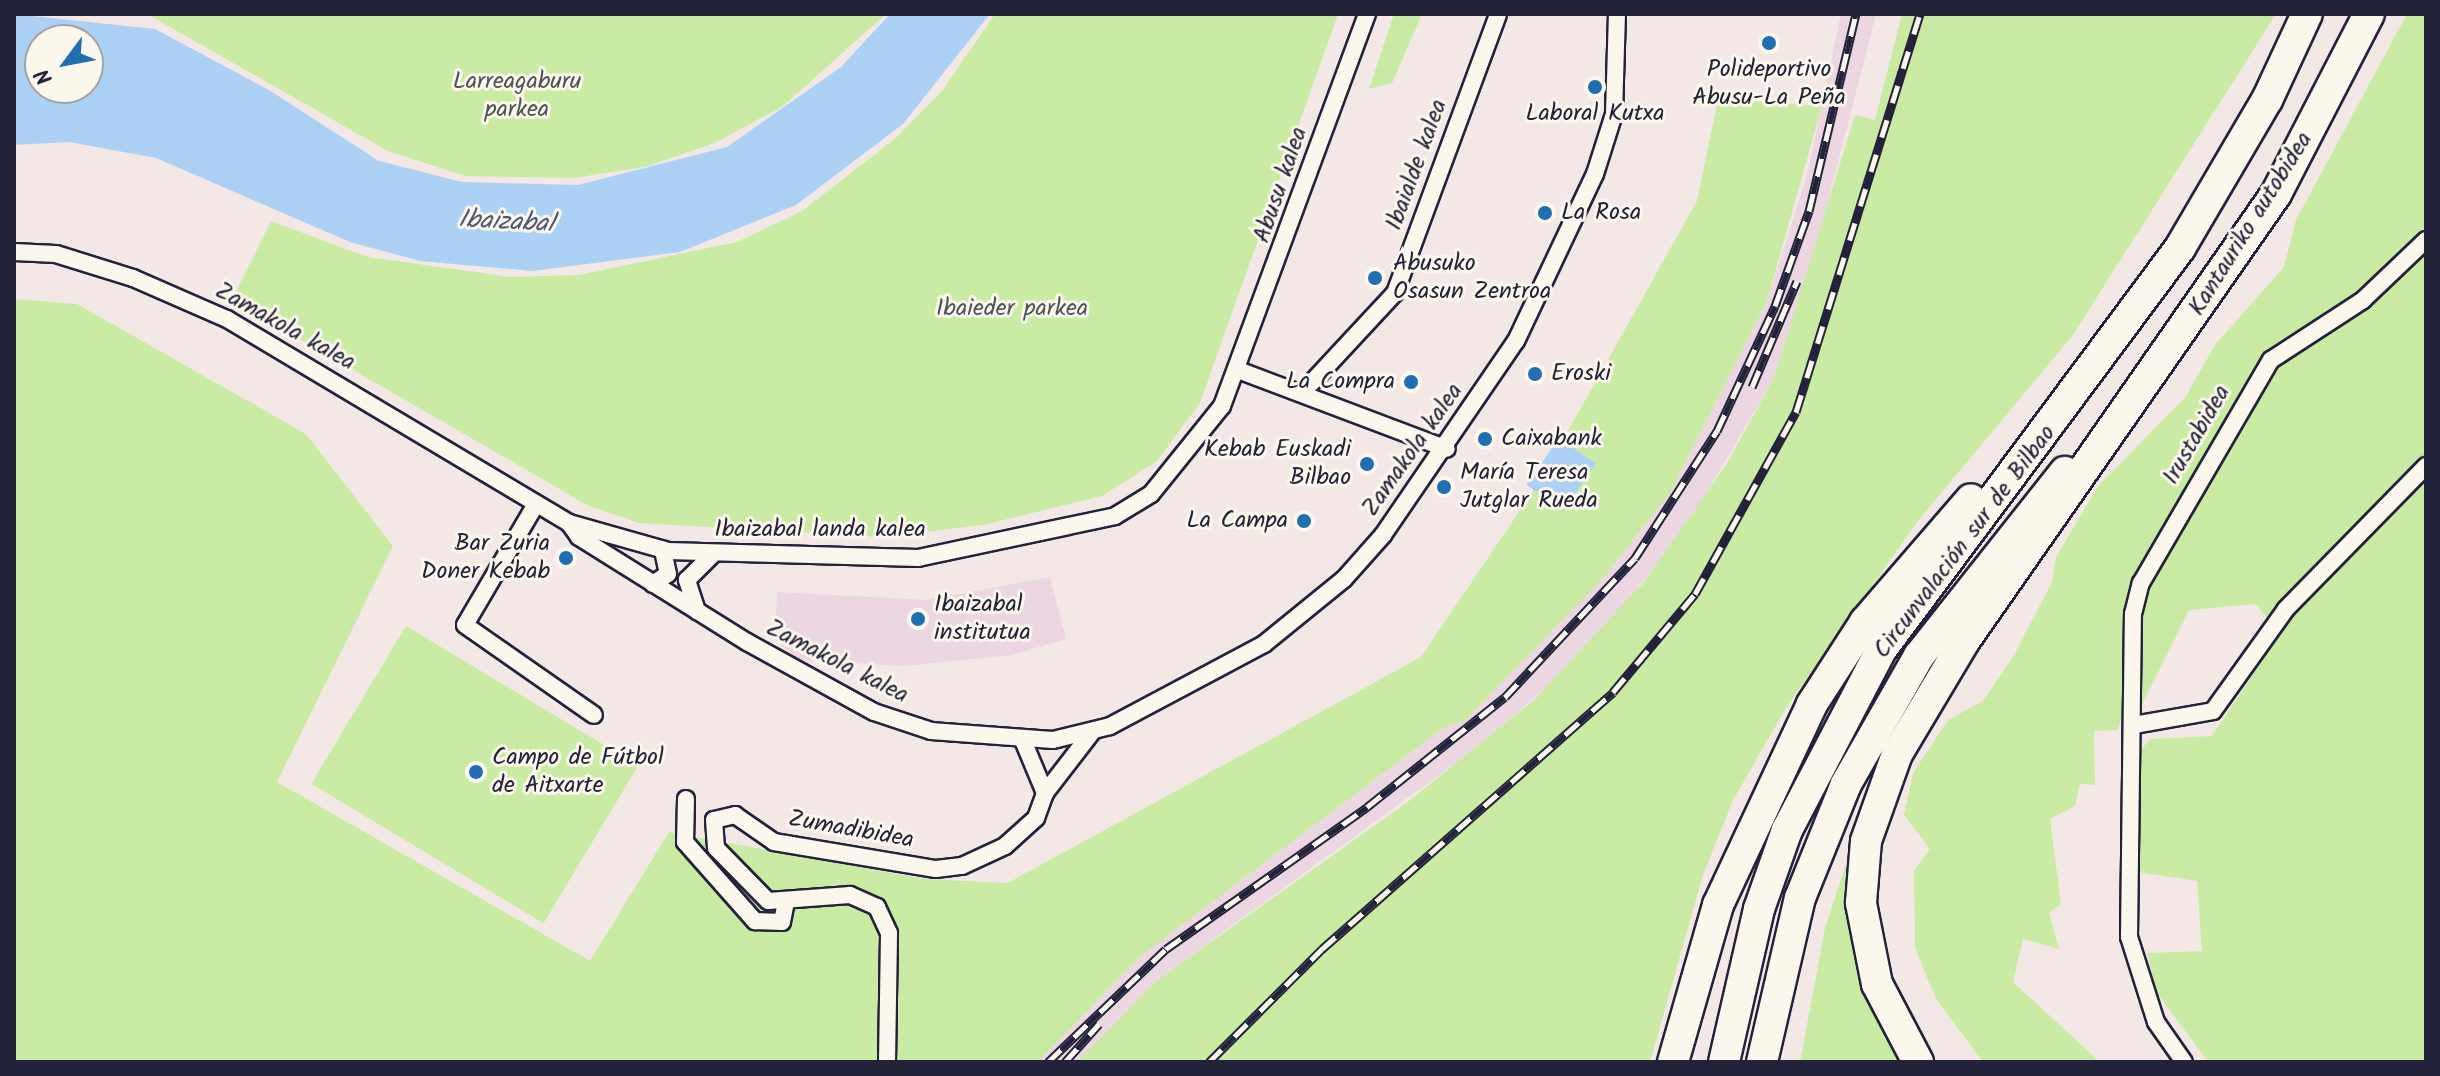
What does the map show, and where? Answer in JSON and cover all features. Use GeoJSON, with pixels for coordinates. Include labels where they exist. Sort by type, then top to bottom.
{"type":"FeatureCollection","features":[{"type":"Feature","properties":{"kind":"highway","name":"Kantauriko autobidea"},"geometry":{"type":"LineString","coordinates":[[2081,384],[2217,190],[2307,14]]}},
{"type":"Feature","properties":{"kind":"highway","name":"Kantauriko autobidea"},"geometry":{"type":"LineString","coordinates":[[2115,422],[2276,194],[2369,14]]}},
{"type":"Feature","properties":{"kind":"highway"},"geometry":{"type":"LineString","coordinates":[[1673,1062],[1718,905],[1812,704],[1875,611],[2081,384]]}},
{"type":"Feature","properties":{"kind":"highway","name":"Circunvalación sur de Bilbao"},"geometry":{"type":"LineString","coordinates":[[1724,1062],[1759,909],[1822,756],[1881,650],[2081,384]]}},
{"type":"Feature","properties":{"kind":"highway"},"geometry":{"type":"LineString","coordinates":[[1762,1062],[1800,898],[1866,745],[1957,603],[2050,488],[2115,422]]}},
{"type":"Feature","properties":{"kind":"highway"},"geometry":{"type":"LineString","coordinates":[[1918,1062],[1893,1023],[1867,942],[1861,870],[1872,816],[1927,701],[2115,422]]}},
{"type":"Feature","properties":{"kind":"street","name":"Abusu kalea"},"geometry":{"type":"LineString","coordinates":[[1238,370],[1367,14]]}},
{"type":"Feature","properties":{"kind":"street","name":"Ibaialde kalea"},"geometry":{"type":"LineString","coordinates":[[1302,393],[1395,293],[1498,14]]}},
{"type":"Feature","properties":{"kind":"street","name":"Zamakola kalea"},"geometry":{"type":"LineString","coordinates":[[14,252],[56,254],[133,278],[227,319],[569,523],[653,584],[697,611],[894,720],[1022,738],[1093,731],[1264,644],[1305,614],[1383,535],[1447,449],[1516,341],[1595,174],[1614,114],[1617,14]]}},
{"type":"Feature","properties":{"kind":"street","name":"Irustabidea"},"geometry":{"type":"LineString","coordinates":[[2184,1062],[2156,1022],[2129,937],[2133,614],[2141,583],[2249,393],[2286,347],[2363,300],[2426,240]]}},
{"type":"Feature","properties":{"kind":"street"},"geometry":{"type":"LineString","coordinates":[[1238,370],[1447,449]]}},
{"type":"Feature","properties":{"kind":"street","name":"Ibaizabal landa kalea"},"geometry":{"type":"LineString","coordinates":[[569,523],[663,550],[713,555],[918,558],[1115,516],[1174,473],[1202,440],[1238,370]]}},
{"type":"Feature","properties":{"kind":"street"},"geometry":{"type":"LineString","coordinates":[[2134,725],[2213,711],[2286,609],[2426,466]]}},
{"type":"Feature","properties":{"kind":"street"},"geometry":{"type":"LineString","coordinates":[[536,504],[465,625],[594,715]]}},
{"type":"Feature","properties":{"kind":"street"},"geometry":{"type":"LineString","coordinates":[[653,584],[668,574],[663,550]]}},
{"type":"Feature","properties":{"kind":"street"},"geometry":{"type":"LineString","coordinates":[[697,611],[687,580],[713,555]]}},
{"type":"Feature","properties":{"kind":"street","name":"Zumadibidea"},"geometry":{"type":"LineString","coordinates":[[887,1062],[886,921],[877,907],[850,895],[786,901],[760,896],[716,848],[714,820],[735,815],[774,842],[936,869],[1005,846],[1036,818],[1045,793],[1093,731]]}},
{"type":"Feature","properties":{"kind":"street"},"geometry":{"type":"LineString","coordinates":[[1022,738],[1045,793]]}},
{"type":"Feature","properties":{"kind":"street"},"geometry":{"type":"LineString","coordinates":[[686,799],[685,842],[755,921],[782,922],[786,901]]}},
{"type":"Feature","properties":{"kind":"shaded area"},"geometry":{"type":"Polygon","coordinates":[[[1841,14],[1876,14],[1806,288],[1774,378],[1686,528],[1585,653],[1483,743],[1156,981],[1077,1062],[1038,1062],[1142,955],[1442,729],[1466,720],[1605,576],[1670,493],[1767,301],[1807,175],[1841,14]]]}},
{"type":"Feature","properties":{"kind":"shaded area","name":"Ibaizabal institutua"},"geometry":{"type":"Polygon","coordinates":[[[1050,577],[1066,639],[1012,655],[904,666],[799,660],[775,640],[777,592],[927,600],[1050,577]]]}},
{"type":"Feature","properties":{"kind":"green space","name":"Larreagaburu parkea"},"geometry":{"type":"Polygon","coordinates":[[[147,14],[886,14],[783,106],[715,143],[644,167],[574,178],[465,176],[388,151],[147,14]]]}},
{"type":"Feature","properties":{"kind":"green space","name":"Ibaieder parkea"},"geometry":{"type":"Polygon","coordinates":[[[995,14],[1338,14],[1200,403],[1157,461],[1102,496],[983,525],[882,537],[639,523],[589,506],[232,300],[271,221],[368,257],[510,277],[579,275],[737,242],[802,211],[896,138],[942,91],[995,14]]]}},
{"type":"Feature","properties":{"kind":"green space"},"geometry":{"type":"Polygon","coordinates":[[[1394,14],[1422,14],[1392,83],[1369,89],[1394,14]]]}},
{"type":"Feature","properties":{"kind":"green space"},"geometry":{"type":"Polygon","coordinates":[[[1902,14],[2276,14],[2073,335],[1917,522],[1786,708],[1733,800],[1703,875],[1650,1062],[1077,1062],[1156,981],[1409,801],[1534,700],[1644,582],[1726,465],[1774,378],[1855,115],[1875,120],[1902,14]]]}},
{"type":"Feature","properties":{"kind":"green space"},"geometry":{"type":"Polygon","coordinates":[[[2407,14],[2426,14],[2426,1062],[2208,1062],[2157,993],[2147,953],[2202,951],[2197,881],[2138,872],[2139,751],[2151,739],[2212,736],[2280,634],[2256,604],[2189,610],[2140,708],[2123,711],[2118,730],[2094,731],[2095,785],[2080,784],[2075,806],[2050,819],[2061,904],[2049,913],[2059,949],[2023,939],[2013,982],[2100,1062],[1983,1062],[1936,999],[1915,948],[1914,871],[1930,849],[1904,815],[1913,773],[1948,720],[1983,701],[2014,655],[2052,582],[2056,557],[2098,486],[2185,398],[2215,345],[2284,267],[2296,220],[2407,14]]]}},
{"type":"Feature","properties":{"kind":"green space"},"geometry":{"type":"Polygon","coordinates":[[[1718,99],[1822,106],[1767,301],[1670,493],[1605,576],[1466,720],[1442,729],[1142,955],[1038,1062],[14,1062],[14,299],[77,304],[306,434],[393,546],[277,782],[590,961],[669,832],[924,879],[1008,883],[1421,657],[1540,481],[1697,201],[1718,99]]]}},
{"type":"Feature","properties":{"kind":"green space","name":"Campo de Fútbol de Aitxarte"},"geometry":{"type":"Polygon","coordinates":[[[406,626],[638,766],[544,923],[311,784],[406,626]]]}},
{"type":"Feature","properties":{"kind":"green space"},"geometry":{"type":"Polygon","coordinates":[[[1854,839],[1860,967],[1905,1062],[1800,1062],[1825,928],[1854,839]]]}},
{"type":"Feature","properties":{"kind":"water","name":"Ibaizabal"},"geometry":{"type":"Polygon","coordinates":[[[14,14],[155,29],[269,90],[379,161],[462,182],[578,185],[727,147],[841,67],[890,14],[990,14],[903,124],[796,205],[680,252],[532,271],[420,261],[350,242],[156,158],[69,142],[14,145],[14,14]]]}},
{"type":"Feature","properties":{"kind":"water"},"geometry":{"type":"Polygon","coordinates":[[[1559,438],[1596,464],[1563,511],[1526,485],[1559,438]]]}},
{"type":"Feature","properties":{"kind":"railway"},"geometry":{"type":"LineString","coordinates":[[1048,1062],[1166,949],[1367,807],[1505,697],[1635,558],[1717,431],[1775,306],[1809,211],[1856,14]]}},
{"type":"Feature","properties":{"kind":"railway"},"geometry":{"type":"LineString","coordinates":[[1209,1062],[1322,949],[1613,692],[1695,594],[1796,412],[1920,14]]}},
{"type":"Feature","properties":{"kind":"railway"},"geometry":{"type":"LineString","coordinates":[[1752,387],[1797,281]]}},
{"type":"Feature","properties":{"kind":"railway"},"geometry":{"type":"LineString","coordinates":[[1065,1062],[1099,1024]]}},
{"type":"Feature","properties":{"kind":"place","name":"Polideportivo Abusu-La Peña"},"geometry":{"type":"Point","coordinates":[1769,43]}},
{"type":"Feature","properties":{"kind":"place","name":"Laboral Kutxa"},"geometry":{"type":"Point","coordinates":[1595,87]}},
{"type":"Feature","properties":{"kind":"place","name":"La Rosa"},"geometry":{"type":"Point","coordinates":[1545,213]}},
{"type":"Feature","properties":{"kind":"place","name":"Abusuko Osasun Zentroa"},"geometry":{"type":"Point","coordinates":[1375,278]}},
{"type":"Feature","properties":{"kind":"place","name":"Eroski"},"geometry":{"type":"Point","coordinates":[1535,374]}},
{"type":"Feature","properties":{"kind":"place","name":"La Compra"},"geometry":{"type":"Point","coordinates":[1411,382]}},
{"type":"Feature","properties":{"kind":"place","name":"Caixabank"},"geometry":{"type":"Point","coordinates":[1485,439]}},
{"type":"Feature","properties":{"kind":"place","name":"Kebab Euskadi Bilbao"},"geometry":{"type":"Point","coordinates":[1367,464]}},
{"type":"Feature","properties":{"kind":"place","name":"María Teresa Jutglar Rueda"},"geometry":{"type":"Point","coordinates":[1444,487]}},
{"type":"Feature","properties":{"kind":"place","name":"La Campa"},"geometry":{"type":"Point","coordinates":[1304,521]}},
{"type":"Feature","properties":{"kind":"place","name":"Bar Zuria Doner Kebab"},"geometry":{"type":"Point","coordinates":[566,558]}},
{"type":"Feature","properties":{"kind":"place","name":"Ibaizabal institutua"},"geometry":{"type":"Point","coordinates":[918,619]}},
{"type":"Feature","properties":{"kind":"place","name":"Campo de Fútbol de Aitxarte"},"geometry":{"type":"Point","coordinates":[476,772]}}]}
